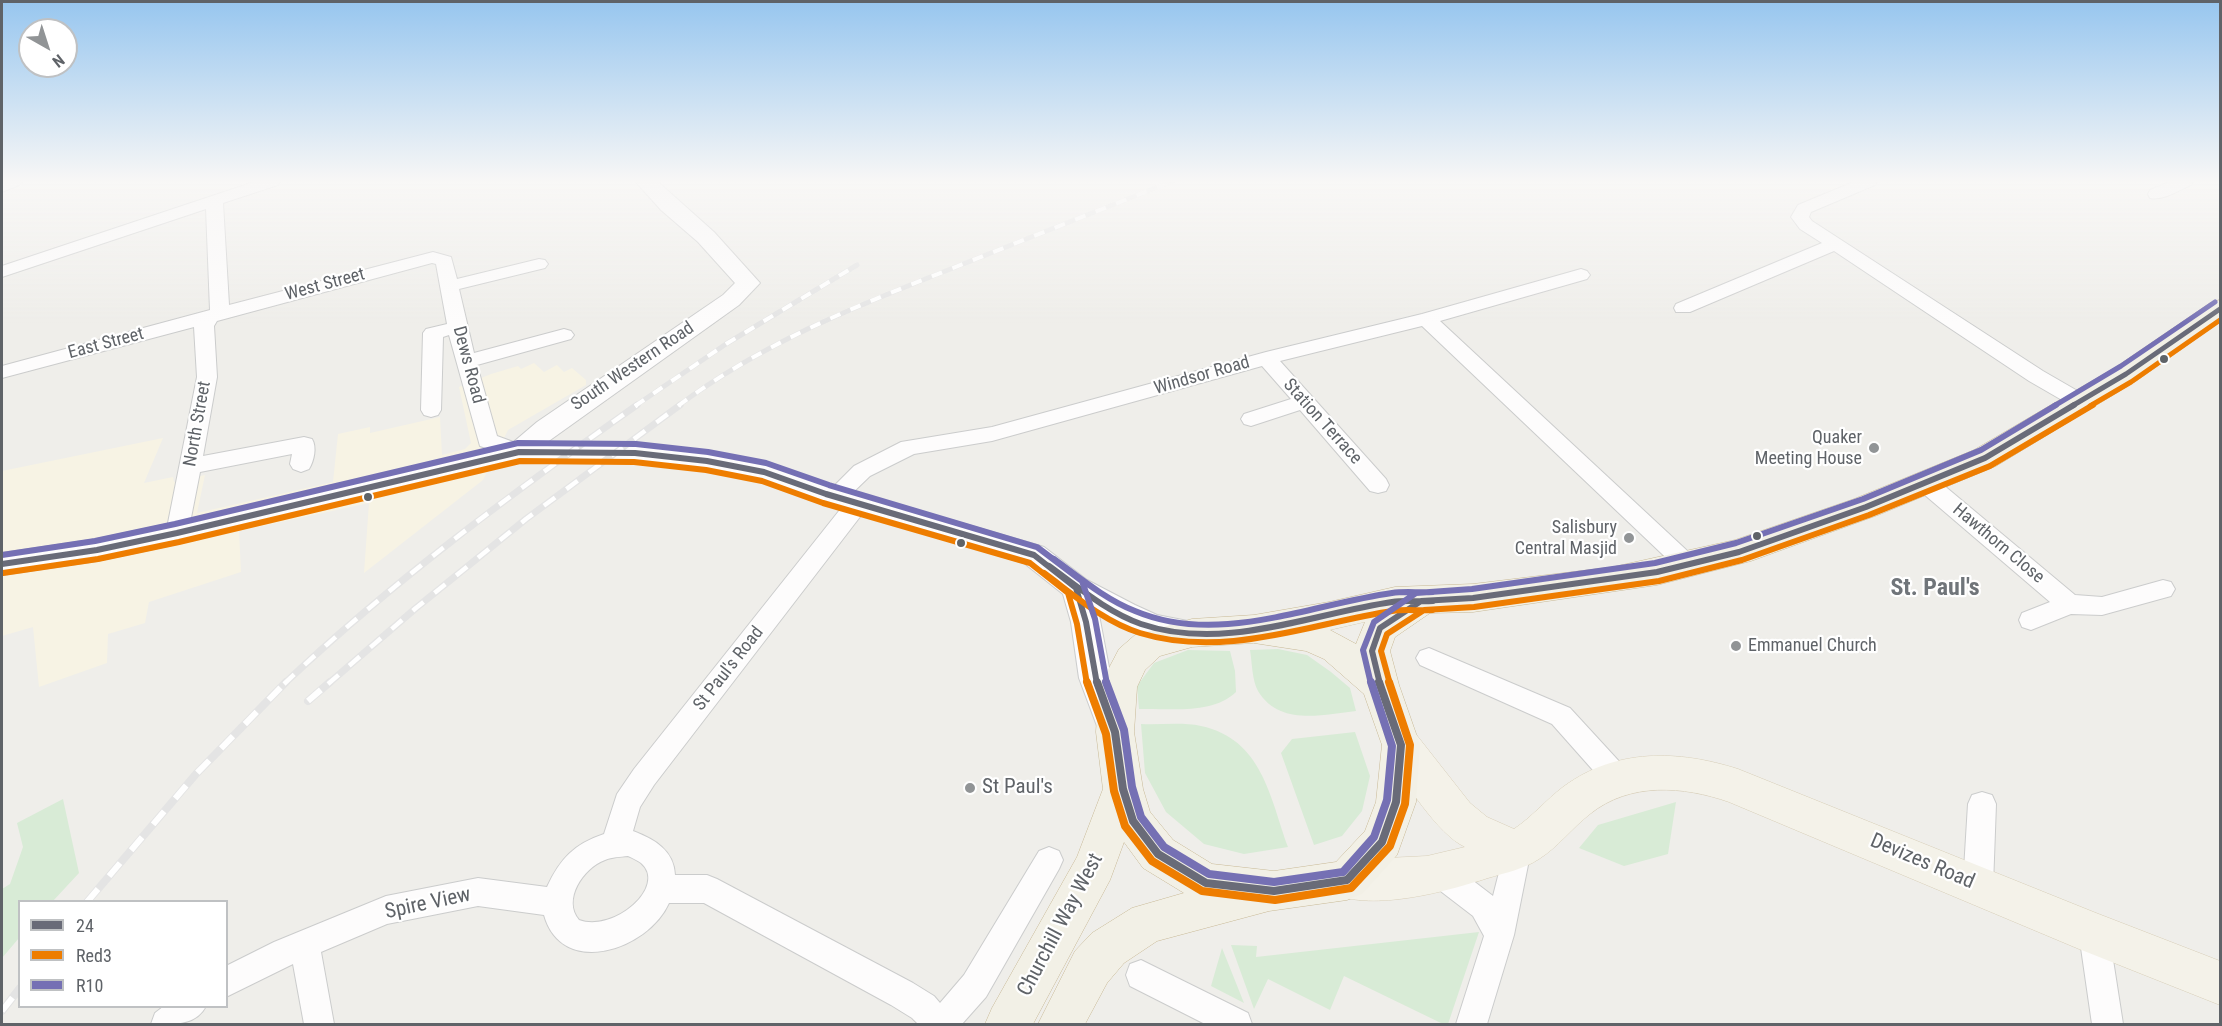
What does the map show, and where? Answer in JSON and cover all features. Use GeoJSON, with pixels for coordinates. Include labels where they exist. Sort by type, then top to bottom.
{"type":"FeatureCollection","features":[{"type":"Feature","properties":{"kind":"highway"},"geometry":{"type":"LineString","coordinates":[[1274,891],[1206,883],[1158,854],[1133,821],[1123,789],[1115,732],[1118,687],[1132,660],[1148,645],[1192,633],[1254,628],[1329,616],[1395,601],[1473,598],[1591,583],[1688,565],[1789,535],[1927,484],[1985,458],[2162,351],[2220,309]]}},
{"type":"Feature","properties":{"kind":"highway"},"geometry":{"type":"LineString","coordinates":[[1061,1024],[1091,967],[1108,948],[1147,923],[1274,891],[1347,880],[1382,842],[1396,802],[1401,745],[1380,685],[1372,651],[1380,628],[1421,601]]}},
{"type":"Feature","properties":{"kind":"highway"},"geometry":{"type":"LineString","coordinates":[[1254,628],[1311,637],[1337,649],[1380,685]]}},
{"type":"Feature","properties":{"kind":"highway","name":"Churchill Way West"},"geometry":{"type":"LineString","coordinates":[[1008,1024],[1095,866],[1123,789]]}},
{"type":"Feature","properties":{"kind":"main road"},"geometry":{"type":"LineString","coordinates":[[1401,745],[1456,816],[1472,830],[1517,850]]}},
{"type":"Feature","properties":{"kind":"main road","name":"Devizes Road"},"geometry":{"type":"LineString","coordinates":[[1347,880],[1402,878],[1440,873],[1517,850],[1543,832],[1578,799],[1617,778],[1636,773],[1661,772],[1708,776],[2220,983]]}},
{"type":"Feature","properties":{"kind":"street"},"geometry":{"type":"LineString","coordinates":[[2,272],[131,229]]}},
{"type":"Feature","properties":{"kind":"street","name":"North Street"},"geometry":{"type":"LineString","coordinates":[[177,533],[192,466],[207,377],[204,326],[215,314],[214,229]]}},
{"type":"Feature","properties":{"kind":"street","name":"South Western Road"},"geometry":{"type":"LineString","coordinates":[[519,453],[546,428],[731,300],[748,284],[697,229]]}},
{"type":"Feature","properties":{"kind":"street"},"geometry":{"type":"LineString","coordinates":[[1812,229],[2036,376],[2081,402]]}},
{"type":"Feature","properties":{"kind":"street"},"geometry":{"type":"LineString","coordinates":[[1683,308],[1835,244]]}},
{"type":"Feature","properties":{"kind":"street","name":"West Street"},"geometry":{"type":"LineString","coordinates":[[215,314],[433,257],[441,258]]}},
{"type":"Feature","properties":{"kind":"street","name":"Dews Road"},"geometry":{"type":"LineString","coordinates":[[441,258],[445,261],[457,327],[488,441],[519,453]]}},
{"type":"Feature","properties":{"kind":"street"},"geometry":{"type":"LineString","coordinates":[[450,286],[539,264]]}},
{"type":"Feature","properties":{"kind":"street","name":"Windsor Road"},"geometry":{"type":"LineString","coordinates":[[846,499],[862,471],[909,447],[992,434],[1266,358],[1426,319],[1581,275]]}},
{"type":"Feature","properties":{"kind":"street","name":"East Street"},"geometry":{"type":"LineString","coordinates":[[2,372],[215,314]]}},
{"type":"Feature","properties":{"kind":"street"},"geometry":{"type":"LineString","coordinates":[[1426,319],[1688,565]]}},
{"type":"Feature","properties":{"kind":"street"},"geometry":{"type":"LineString","coordinates":[[431,410],[432,333],[457,327]]}},
{"type":"Feature","properties":{"kind":"street"},"geometry":{"type":"LineString","coordinates":[[467,361],[564,334]]}},
{"type":"Feature","properties":{"kind":"street","name":"Station Terrace"},"geometry":{"type":"LineString","coordinates":[[1266,358],[1378,485]]}},
{"type":"Feature","properties":{"kind":"street"},"geometry":{"type":"LineString","coordinates":[[1251,419],[1303,402]]}},
{"type":"Feature","properties":{"kind":"street"},"geometry":{"type":"LineString","coordinates":[[192,466],[304,444],[301,464]]}},
{"type":"Feature","properties":{"kind":"street"},"geometry":{"type":"LineString","coordinates":[[2,564],[86,552],[177,533],[519,453],[635,453],[687,458],[764,472],[1034,555],[1076,588],[1152,627],[1192,633]]}},
{"type":"Feature","properties":{"kind":"street","name":"Hawthorn Close"},"geometry":{"type":"LineString","coordinates":[[1927,484],[2069,604]]}},
{"type":"Feature","properties":{"kind":"street","name":"St Paul's Road"},"geometry":{"type":"LineString","coordinates":[[615,844],[627,803],[846,499]]}},
{"type":"Feature","properties":{"kind":"street"},"geometry":{"type":"LineString","coordinates":[[1076,588],[1086,622],[1095,678],[1115,732]]}},
{"type":"Feature","properties":{"kind":"street"},"geometry":{"type":"LineString","coordinates":[[2031,620],[2069,604],[2102,606],[2163,589]]}},
{"type":"Feature","properties":{"kind":"street"},"geometry":{"type":"LineString","coordinates":[[1430,658],[1561,716],[1617,778]]}},
{"type":"Feature","properties":{"kind":"street"},"geometry":{"type":"LineString","coordinates":[[1978,886],[1982,804]]}},
{"type":"Feature","properties":{"kind":"street"},"geometry":{"type":"LineString","coordinates":[[630,843],[643,847],[652,854],[659,864],[662,875],[661,889],[654,904],[643,918],[628,929],[610,937],[593,939],[578,936],[566,927],[559,916],[557,902],[561,886],[570,871],[591,853],[615,844],[630,843]]}},
{"type":"Feature","properties":{"kind":"street"},"geometry":{"type":"LineString","coordinates":[[1471,1024],[1499,935],[1517,850]]}},
{"type":"Feature","properties":{"kind":"street"},"geometry":{"type":"LineString","coordinates":[[661,889],[707,889],[902,994],[923,1008],[937,1024],[956,1010],[975,986],[1049,860]]}},
{"type":"Feature","properties":{"kind":"street"},"geometry":{"type":"LineString","coordinates":[[1440,873],[1483,906],[1499,935]]}},
{"type":"Feature","properties":{"kind":"street","name":"Spire View"},"geometry":{"type":"LineString","coordinates":[[228,981],[304,944],[386,910],[478,892],[524,900],[557,902]]}},
{"type":"Feature","properties":{"kind":"street"},"geometry":{"type":"LineString","coordinates":[[2094,934],[2108,1024]]}},
{"type":"Feature","properties":{"kind":"street"},"geometry":{"type":"LineString","coordinates":[[304,944],[319,1024]]}},
{"type":"Feature","properties":{"kind":"street"},"geometry":{"type":"LineString","coordinates":[[1141,975],[1238,1024]]}},
{"type":"Feature","properties":{"kind":"street"},"geometry":{"type":"LineString","coordinates":[[166,1024],[188,1008]]}},
{"type":"Feature","properties":{"kind":"shaded area"},"geometry":{"type":"Polygon","coordinates":[[[534,363],[544,372],[557,365],[564,372],[572,368],[586,380],[586,385],[508,430],[483,480],[364,573],[369,503],[239,531],[241,572],[149,602],[145,623],[108,634],[107,663],[39,687],[33,627],[2,636],[2,471],[163,438],[144,483],[173,477],[174,482],[205,475],[197,513],[333,482],[338,434],[370,427],[370,433],[440,417],[442,455],[465,449],[471,443],[459,387],[491,374],[518,366],[521,369],[534,363]]]}},
{"type":"Feature","properties":{"kind":"green space"},"geometry":{"type":"Polygon","coordinates":[[[1278,649],[1307,655],[1331,672],[1350,688],[1356,711],[1302,716],[1289,714],[1267,702],[1256,687],[1250,650],[1278,649]]]}},
{"type":"Feature","properties":{"kind":"green space"},"geometry":{"type":"Polygon","coordinates":[[[1188,650],[1230,651],[1235,671],[1236,692],[1215,704],[1203,707],[1139,709],[1137,686],[1154,663],[1188,650]]]}},
{"type":"Feature","properties":{"kind":"green space"},"geometry":{"type":"Polygon","coordinates":[[[1141,724],[1201,726],[1222,733],[1238,743],[1261,773],[1288,847],[1244,854],[1204,844],[1166,812],[1145,773],[1141,724]]]}},
{"type":"Feature","properties":{"kind":"green space"},"geometry":{"type":"Polygon","coordinates":[[[1355,732],[1370,776],[1362,811],[1342,836],[1314,845],[1281,753],[1292,739],[1355,732]]]}},
{"type":"Feature","properties":{"kind":"green space"},"geometry":{"type":"Polygon","coordinates":[[[63,799],[79,873],[54,900],[18,900],[18,939],[2,958],[2,889],[10,884],[23,847],[17,823],[63,799]]]}},
{"type":"Feature","properties":{"kind":"green space"},"geometry":{"type":"Polygon","coordinates":[[[1676,802],[1668,854],[1624,866],[1579,848],[1598,825],[1676,802]]]}},
{"type":"Feature","properties":{"kind":"green space"},"geometry":{"type":"Polygon","coordinates":[[[1479,932],[1448,1024],[1443,1024],[1344,976],[1330,1010],[1268,979],[1254,1009],[1231,945],[1257,946],[1256,957],[1479,932]]]}},
{"type":"Feature","properties":{"kind":"green space"},"geometry":{"type":"Polygon","coordinates":[[[1222,948],[1244,1003],[1211,986],[1222,948]]]}},
{"type":"Feature","properties":{"kind":"railway"},"geometry":{"type":"LineString","coordinates":[[678,406],[710,383],[777,344],[845,312],[1052,229]]}},
{"type":"Feature","properties":{"kind":"railway"},"geometry":{"type":"LineString","coordinates":[[635,406],[726,344],[857,265]]}},
{"type":"Feature","properties":{"kind":"railway"},"geometry":{"type":"LineString","coordinates":[[284,684],[411,573],[546,470],[637,405]]}},
{"type":"Feature","properties":{"kind":"railway"},"geometry":{"type":"LineString","coordinates":[[328,684],[416,608],[526,519],[680,405]]}},
{"type":"Feature","properties":{"kind":"railway"},"geometry":{"type":"LineString","coordinates":[[308,701],[330,682]]}},
{"type":"Feature","properties":{"kind":"railway"},"geometry":{"type":"LineString","coordinates":[[89,900],[196,774],[284,684]]}},
{"type":"Feature","properties":{"kind":"railway"},"geometry":{"type":"LineString","coordinates":[[2,1011],[18,991]]}},
{"type":"Feature","properties":{"kind":"transit line","name":"R10"},"geometry":{"type":"LineString","coordinates":[[2,555],[95,541],[175,524],[518,443],[636,444],[708,452],[766,463],[829,485],[1037,547],[1082,581],[1095,619],[1104,676],[1124,730],[1132,787],[1141,817],[1164,847],[1209,874],[1274,882],[1343,872],[1374,837],[1387,800],[1392,746],[1372,688],[1363,650],[1374,622],[1416,593],[1472,589],[1655,563],[1736,543],[1863,499],[1981,450],[2121,366],[2215,302]]}},
{"type":"Feature","properties":{"kind":"transit line","name":"24"},"geometry":{"type":"LineString","coordinates":[[2,564],[97,550],[177,533],[519,452],[635,453],[707,461],[764,472],[826,494],[1034,555],[1076,588],[1086,622],[1095,678],[1115,732],[1123,789],[1133,821],[1158,854],[1206,883],[1274,891],[1347,880],[1382,842],[1396,802],[1401,745],[1380,685],[1372,651],[1380,628],[1421,601],[1473,598],[1657,572],[1739,552],[1866,507],[1985,458],[2126,374],[2220,309]]}},
{"type":"Feature","properties":{"kind":"transit line","name":"Red3"},"geometry":{"type":"LineString","coordinates":[[3,573],[98,559],[179,542],[520,461],[634,462],[706,470],[762,481],[823,503],[1030,563],[1068,593],[1077,624],[1086,680],[1106,734],[1114,791],[1125,826],[1152,861],[1202,891],[1275,900],[1351,888],[1390,846],[1405,804],[1410,745],[1381,651],[1387,634],[1424,610],[1474,607],[1659,581],[1742,560],[1869,515],[1990,466],[2131,382],[2220,320]]}},
{"type":"Feature","properties":{"kind":"transit line","name":"R10"},"geometry":{"type":"LineString","coordinates":[[1054,559],[1123,605],[1148,616],[1177,623],[1207,625],[1238,623],[1391,593],[1433,592]]}},
{"type":"Feature","properties":{"kind":"transit line","name":"24"},"geometry":{"type":"LineString","coordinates":[[1049,566],[1117,613],[1142,624],[1172,632],[1235,633],[1392,602],[1433,601]]}},
{"type":"Feature","properties":{"kind":"transit line","name":"Red3"},"geometry":{"type":"LineString","coordinates":[[1044,573],[1114,622],[1140,633],[1170,640],[1202,643],[1234,641],[1299,631],[1392,611],[1433,610]]}},
{"type":"Feature","properties":{"kind":"place","name":"Quaker Meeting House"},"geometry":{"type":"Point","coordinates":[1874,448]}},
{"type":"Feature","properties":{"kind":"place","name":"Salisbury Central Masjid"},"geometry":{"type":"Point","coordinates":[1629,538]}},
{"type":"Feature","properties":{"kind":"place","name":"Emmanuel Church"},"geometry":{"type":"Point","coordinates":[1736,646]}},
{"type":"Feature","properties":{"kind":"place","name":"St Paul's"},"geometry":{"type":"Point","coordinates":[970,788]}},
{"type":"Feature","properties":{"kind":"district","name":"St. Paul's"},"geometry":{"type":"Point","coordinates":[1935,589]}}]}
